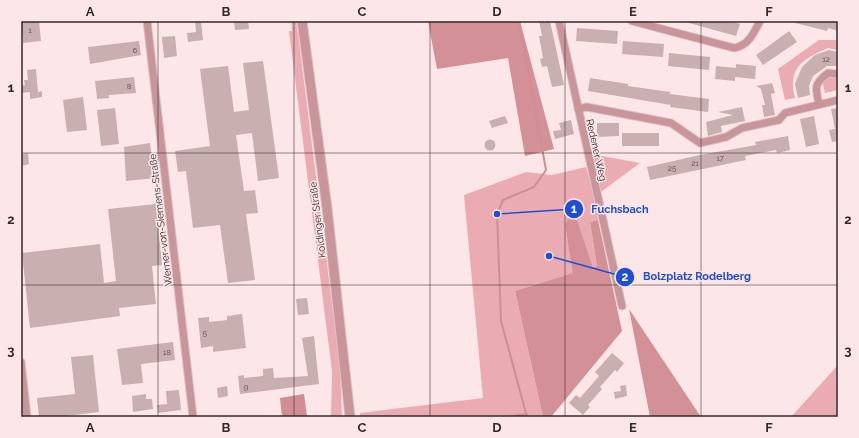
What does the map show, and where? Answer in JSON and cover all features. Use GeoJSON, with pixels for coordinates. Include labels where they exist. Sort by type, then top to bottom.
{"type":"FeatureCollection","features":[{"type":"Feature","properties":{"kind":"street","name":"Werner-von-Siemens-Straße"},"geometry":{"type":"LineString","coordinates":[[147,21],[193,417]]}},
{"type":"Feature","properties":{"kind":"street","name":"Koldinger Straße"},"geometry":{"type":"LineString","coordinates":[[302,21],[327,208],[350,417]]}},
{"type":"Feature","properties":{"kind":"street","name":"Redener Weg"},"geometry":{"type":"LineString","coordinates":[[559,21],[622,306]]}},
{"type":"Feature","properties":{"kind":"street"},"geometry":{"type":"LineString","coordinates":[[632,21],[726,47],[742,46],[751,38],[760,21]]}},
{"type":"Feature","properties":{"kind":"street"},"geometry":{"type":"LineString","coordinates":[[819,104],[816,89],[819,80],[828,72],[838,74]]}},
{"type":"Feature","properties":{"kind":"street"},"geometry":{"type":"LineString","coordinates":[[578,109],[587,107],[671,123],[700,143],[726,138],[742,128],[779,120],[785,113],[838,100]]}},
{"type":"Feature","properties":{"kind":"street"},"geometry":{"type":"LineString","coordinates":[[21,362],[27,417]]}},
{"type":"Feature","properties":{"kind":"shaded area"},"geometry":{"type":"Polygon","coordinates":[[[291,21],[296,21],[298,34],[340,367],[342,417],[331,417],[332,371],[289,31],[292,31],[291,21]]]}},
{"type":"Feature","properties":{"kind":"shaded area"},"geometry":{"type":"Polygon","coordinates":[[[428,21],[520,21],[554,149],[525,156],[508,58],[437,69],[428,21]]]}},
{"type":"Feature","properties":{"kind":"shaded area"},"geometry":{"type":"Polygon","coordinates":[[[819,40],[838,40],[838,50],[828,48],[804,61],[795,72],[793,79],[795,98],[785,100],[778,69],[819,40]]]}},
{"type":"Feature","properties":{"kind":"shaded area"},"geometry":{"type":"Polygon","coordinates":[[[830,74],[838,76],[838,90],[825,93],[822,80],[830,74]]]}},
{"type":"Feature","properties":{"kind":"shaded area"},"geometry":{"type":"Polygon","coordinates":[[[597,155],[640,163],[601,192],[594,160],[597,155]]]}},
{"type":"Feature","properties":{"kind":"shaded area"},"geometry":{"type":"Polygon","coordinates":[[[586,167],[595,198],[598,220],[590,222],[597,266],[593,267],[578,222],[565,225],[574,273],[515,291],[543,417],[360,417],[360,413],[483,398],[464,195],[526,172],[552,175],[586,167]]]}},
{"type":"Feature","properties":{"kind":"shaded area"},"geometry":{"type":"Polygon","coordinates":[[[572,216],[578,222],[593,267],[597,266],[590,222],[598,220],[622,331],[551,417],[543,417],[515,291],[573,273],[565,225],[568,219],[572,216]]]}},
{"type":"Feature","properties":{"kind":"shaded area"},"geometry":{"type":"Polygon","coordinates":[[[629,309],[701,417],[650,417],[629,309]]]}},
{"type":"Feature","properties":{"kind":"shaded area"},"geometry":{"type":"Polygon","coordinates":[[[838,365],[838,417],[791,417],[838,365]]]}},
{"type":"Feature","properties":{"kind":"shaded area"},"geometry":{"type":"Polygon","coordinates":[[[304,394],[307,416],[282,417],[280,398],[304,394]]]}},
{"type":"Feature","properties":{"kind":"building"},"geometry":{"type":"Polygon","coordinates":[[[21,21],[39,21],[41,41],[23,43],[23,37],[21,38],[21,21]]]}},
{"type":"Feature","properties":{"kind":"building"},"geometry":{"type":"Polygon","coordinates":[[[195,21],[201,21],[203,40],[188,42],[187,33],[196,32],[195,21]]]}},
{"type":"Feature","properties":{"kind":"building"},"geometry":{"type":"Polygon","coordinates":[[[234,21],[248,21],[249,29],[235,30],[234,21]]]}},
{"type":"Feature","properties":{"kind":"building"},"geometry":{"type":"Polygon","coordinates":[[[539,21],[550,21],[564,85],[552,87],[547,66],[542,67],[540,59],[543,58],[539,36],[542,36],[539,21]]]}},
{"type":"Feature","properties":{"kind":"building"},"geometry":{"type":"Polygon","coordinates":[[[689,21],[731,21],[740,24],[736,36],[689,23],[689,21]]]}},
{"type":"Feature","properties":{"kind":"building"},"geometry":{"type":"Polygon","coordinates":[[[796,21],[838,21],[838,31],[828,28],[827,31],[795,23],[796,21]]]}},
{"type":"Feature","properties":{"kind":"building"},"geometry":{"type":"Polygon","coordinates":[[[577,28],[618,31],[617,44],[576,41],[577,28]]]}},
{"type":"Feature","properties":{"kind":"building"},"geometry":{"type":"Polygon","coordinates":[[[789,31],[797,42],[763,65],[756,55],[789,31]]]}},
{"type":"Feature","properties":{"kind":"building"},"geometry":{"type":"Polygon","coordinates":[[[175,36],[177,56],[164,58],[162,37],[175,36]]]}},
{"type":"Feature","properties":{"kind":"building"},"geometry":{"type":"Polygon","coordinates":[[[139,41],[141,55],[90,64],[88,47],[139,41]]]}},
{"type":"Feature","properties":{"kind":"building"},"geometry":{"type":"Polygon","coordinates":[[[623,41],[664,44],[663,57],[622,54],[623,41]]]}},
{"type":"Feature","properties":{"kind":"building"},"geometry":{"type":"Polygon","coordinates":[[[829,50],[838,52],[838,66],[827,66],[813,76],[809,86],[810,95],[798,98],[795,84],[802,67],[815,55],[829,50]]]}},
{"type":"Feature","properties":{"kind":"building"},"geometry":{"type":"Polygon","coordinates":[[[669,53],[710,57],[709,70],[668,66],[669,53]]]}},
{"type":"Feature","properties":{"kind":"building"},"geometry":{"type":"Polygon","coordinates":[[[263,61],[279,178],[258,181],[252,133],[236,135],[244,191],[255,190],[258,213],[246,214],[255,280],[228,283],[220,225],[193,228],[186,171],[178,172],[175,151],[210,146],[200,69],[228,66],[234,112],[249,110],[243,63],[263,61]]]}},
{"type":"Feature","properties":{"kind":"building"},"geometry":{"type":"Polygon","coordinates":[[[736,64],[756,66],[755,79],[735,77],[735,81],[715,79],[716,66],[736,68],[736,64]]]}},
{"type":"Feature","properties":{"kind":"building"},"geometry":{"type":"Polygon","coordinates":[[[36,69],[38,92],[42,91],[42,97],[30,99],[30,92],[21,93],[21,86],[25,85],[24,80],[28,80],[27,70],[36,69]]]}},
{"type":"Feature","properties":{"kind":"building"},"geometry":{"type":"Polygon","coordinates":[[[134,77],[136,93],[109,95],[109,98],[97,99],[95,81],[134,77]]]}},
{"type":"Feature","properties":{"kind":"building"},"geometry":{"type":"Polygon","coordinates":[[[590,78],[628,84],[628,86],[670,92],[670,94],[709,99],[708,112],[670,107],[671,105],[588,91],[590,78]]]}},
{"type":"Feature","properties":{"kind":"building"},"geometry":{"type":"Polygon","coordinates":[[[772,83],[775,93],[771,94],[775,115],[764,117],[762,105],[765,105],[761,89],[756,86],[772,83]]]}},
{"type":"Feature","properties":{"kind":"building"},"geometry":{"type":"Polygon","coordinates":[[[83,97],[87,130],[67,132],[63,100],[83,97]]]}},
{"type":"Feature","properties":{"kind":"building"},"geometry":{"type":"Polygon","coordinates":[[[742,107],[745,121],[721,126],[722,132],[708,136],[706,122],[733,115],[718,112],[742,107]]]}},
{"type":"Feature","properties":{"kind":"building"},"geometry":{"type":"Polygon","coordinates":[[[115,108],[119,144],[101,146],[97,110],[115,108]]]}},
{"type":"Feature","properties":{"kind":"building"},"geometry":{"type":"Polygon","coordinates":[[[838,108],[838,141],[832,142],[829,130],[835,129],[831,109],[838,108]]]}},
{"type":"Feature","properties":{"kind":"building"},"geometry":{"type":"Polygon","coordinates":[[[505,116],[508,123],[492,128],[489,121],[505,116]]]}},
{"type":"Feature","properties":{"kind":"building"},"geometry":{"type":"Polygon","coordinates":[[[814,116],[819,144],[806,147],[800,119],[814,116]]]}},
{"type":"Feature","properties":{"kind":"building"},"geometry":{"type":"Polygon","coordinates":[[[571,120],[574,134],[555,139],[553,131],[561,130],[559,123],[571,120]]]}},
{"type":"Feature","properties":{"kind":"building"},"geometry":{"type":"Polygon","coordinates":[[[597,123],[619,123],[619,136],[597,137],[597,123]]]}},
{"type":"Feature","properties":{"kind":"building"},"geometry":{"type":"Polygon","coordinates":[[[622,133],[659,133],[659,146],[622,146],[622,133]]]}},
{"type":"Feature","properties":{"kind":"building"},"geometry":{"type":"Polygon","coordinates":[[[788,136],[790,150],[777,153],[776,150],[745,156],[746,160],[650,180],[647,167],[700,155],[756,145],[755,142],[788,136]]]}},
{"type":"Feature","properties":{"kind":"building"},"geometry":{"type":"Polygon","coordinates":[[[488,140],[492,140],[494,141],[494,149],[488,150],[485,147],[485,143],[488,140]]]}},
{"type":"Feature","properties":{"kind":"building"},"geometry":{"type":"Polygon","coordinates":[[[150,143],[155,178],[126,181],[124,147],[150,143]]]}},
{"type":"Feature","properties":{"kind":"building"},"geometry":{"type":"Polygon","coordinates":[[[28,153],[29,164],[21,166],[21,154],[28,153]]]}},
{"type":"Feature","properties":{"kind":"building"},"geometry":{"type":"Polygon","coordinates":[[[156,204],[162,265],[152,266],[156,304],[119,308],[120,316],[30,328],[22,253],[100,244],[104,283],[116,281],[108,209],[156,204]]]}},
{"type":"Feature","properties":{"kind":"building"},"geometry":{"type":"Polygon","coordinates":[[[307,298],[309,314],[298,315],[296,299],[307,298]]]}},
{"type":"Feature","properties":{"kind":"building"},"geometry":{"type":"Polygon","coordinates":[[[242,314],[246,348],[213,352],[213,346],[201,348],[198,318],[209,317],[209,322],[227,320],[227,316],[242,314]]]}},
{"type":"Feature","properties":{"kind":"building"},"geometry":{"type":"Polygon","coordinates":[[[314,336],[319,384],[240,394],[238,376],[244,375],[244,378],[263,376],[263,369],[273,368],[274,378],[308,376],[302,338],[314,336]]]}},
{"type":"Feature","properties":{"kind":"building"},"geometry":{"type":"Polygon","coordinates":[[[173,342],[175,360],[141,364],[143,383],[122,385],[117,349],[173,342]]]}},
{"type":"Feature","properties":{"kind":"building"},"geometry":{"type":"Polygon","coordinates":[[[612,353],[624,363],[617,372],[615,370],[600,387],[602,389],[588,405],[590,407],[583,415],[569,403],[576,395],[580,398],[599,376],[595,372],[612,353]]]}},
{"type":"Feature","properties":{"kind":"building"},"geometry":{"type":"Polygon","coordinates":[[[93,355],[99,412],[57,417],[39,417],[37,398],[75,394],[71,357],[93,355]]]}},
{"type":"Feature","properties":{"kind":"building"},"geometry":{"type":"Polygon","coordinates":[[[626,385],[627,396],[615,399],[614,392],[621,391],[620,386],[626,385]]]}},
{"type":"Feature","properties":{"kind":"building"},"geometry":{"type":"Polygon","coordinates":[[[227,386],[228,396],[218,398],[217,388],[227,386]]]}},
{"type":"Feature","properties":{"kind":"building"},"geometry":{"type":"Polygon","coordinates":[[[179,390],[181,410],[158,413],[157,405],[167,404],[166,391],[179,390]]]}},
{"type":"Feature","properties":{"kind":"building"},"geometry":{"type":"Polygon","coordinates":[[[146,394],[146,399],[152,399],[153,409],[133,412],[132,396],[146,394]]]}},
{"type":"Feature","properties":{"kind":"waterway"},"geometry":{"type":"LineString","coordinates":[[519,21],[546,170],[534,187],[503,200],[497,214],[501,321],[527,417]]}},
{"type":"Feature","properties":{"kind":"waterway"},"geometry":{"type":"LineString","coordinates":[[507,417],[527,414]]}},
{"type":"Feature","properties":{"kind":"place","name":"Fuchsbach"},"geometry":{"type":"Point","coordinates":[497,214]}},
{"type":"Feature","properties":{"kind":"place","name":"Bolzplatz Rodelberg"},"geometry":{"type":"Point","coordinates":[549,256]}}]}
